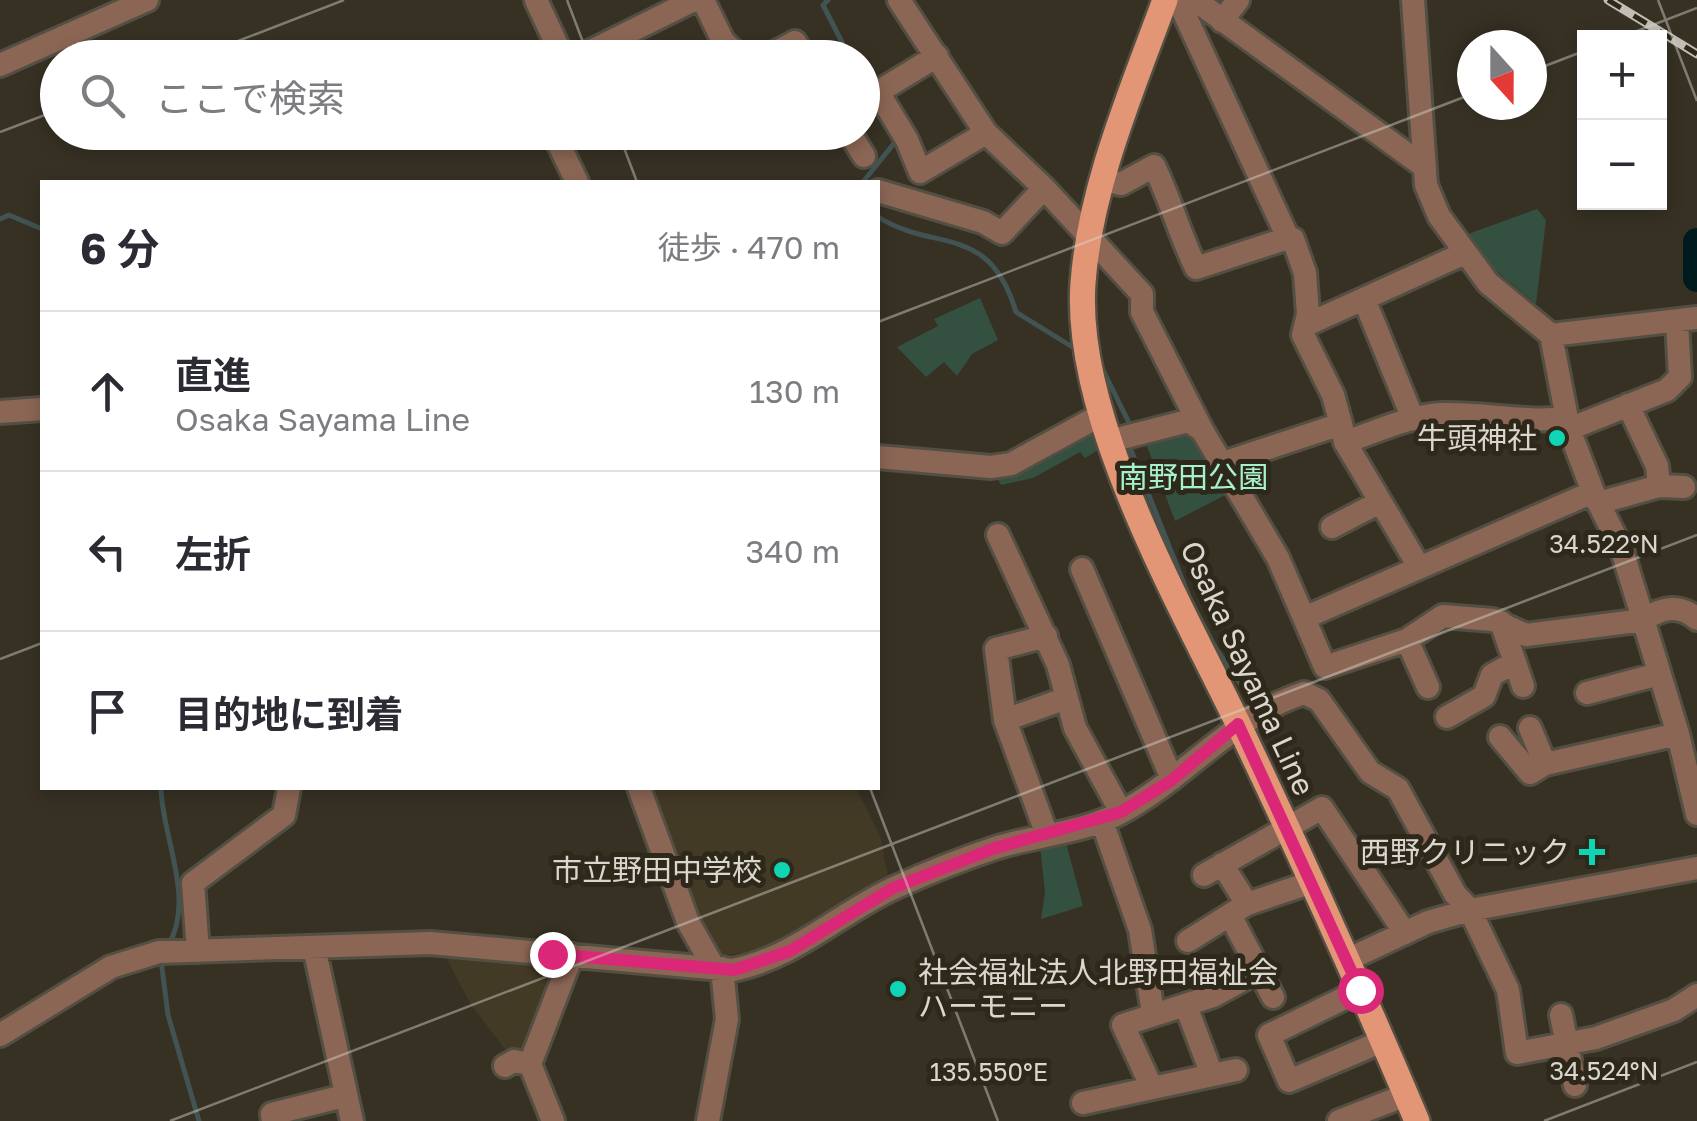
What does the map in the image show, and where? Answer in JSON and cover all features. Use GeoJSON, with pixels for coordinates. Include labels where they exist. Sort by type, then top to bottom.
{"type":"FeatureCollection","features":[{"type":"Feature","properties":{"kind":"main road","name":"Osaka Sayama Line"},"geometry":{"type":"LineString","coordinates":[[1164,0],[1104,180],[1082,285],[1086,342],[1100,416],[1416,1121]]}},
{"type":"Feature","properties":{"kind":"street"},"geometry":{"type":"LineString","coordinates":[[57,40],[147,0]]}},
{"type":"Feature","properties":{"kind":"street"},"geometry":{"type":"LineString","coordinates":[[608,40],[666,6],[694,0]]}},
{"type":"Feature","properties":{"kind":"street"},"geometry":{"type":"LineString","coordinates":[[703,0],[723,40]]}},
{"type":"Feature","properties":{"kind":"street"},"geometry":{"type":"LineString","coordinates":[[898,0],[986,133],[1044,188],[1142,294],[1142,312],[1202,430],[1278,558],[1304,618],[1324,667],[1313,697]]}},
{"type":"Feature","properties":{"kind":"street"},"geometry":{"type":"LineString","coordinates":[[1178,0],[1288,238]]}},
{"type":"Feature","properties":{"kind":"street"},"geometry":{"type":"LineString","coordinates":[[1194,0],[1422,165]]}},
{"type":"Feature","properties":{"kind":"street"},"geometry":{"type":"LineString","coordinates":[[1222,20],[1238,0]]}},
{"type":"Feature","properties":{"kind":"street"},"geometry":{"type":"LineString","coordinates":[[1413,0],[1422,165],[1439,216],[1488,283],[1551,335],[1568,423],[1596,498],[1622,550],[1678,734],[1697,814]]}},
{"type":"Feature","properties":{"kind":"street"},"geometry":{"type":"LineString","coordinates":[[541,2],[556,40]]}},
{"type":"Feature","properties":{"kind":"street"},"geometry":{"type":"LineString","coordinates":[[0,65],[40,47]]}},
{"type":"Feature","properties":{"kind":"street"},"geometry":{"type":"LineString","coordinates":[[880,91],[938,56]]}},
{"type":"Feature","properties":{"kind":"street"},"geometry":{"type":"LineString","coordinates":[[880,95],[907,140],[920,172],[986,133]]}},
{"type":"Feature","properties":{"kind":"street"},"geometry":{"type":"LineString","coordinates":[[562,150],[576,180]]}},
{"type":"Feature","properties":{"kind":"street"},"geometry":{"type":"LineString","coordinates":[[860,150],[864,156]]}},
{"type":"Feature","properties":{"kind":"street"},"geometry":{"type":"LineString","coordinates":[[1104,180],[1120,184],[1154,166],[1180,219],[1178,230],[1196,268],[1293,239],[1305,272],[1303,335],[1333,395],[1343,433],[1418,565]]}},
{"type":"Feature","properties":{"kind":"street"},"geometry":{"type":"LineString","coordinates":[[880,192],[984,222],[1002,233],[1044,188]]}},
{"type":"Feature","properties":{"kind":"street"},"geometry":{"type":"LineString","coordinates":[[1306,324],[1465,253]]}},
{"type":"Feature","properties":{"kind":"street"},"geometry":{"type":"LineString","coordinates":[[1364,300],[1413,419]]}},
{"type":"Feature","properties":{"kind":"street"},"geometry":{"type":"LineString","coordinates":[[1222,463],[1440,414],[1508,415],[1531,422],[1568,423],[1628,405],[1667,390],[1680,377],[1690,320],[1551,335]]}},
{"type":"Feature","properties":{"kind":"street"},"geometry":{"type":"LineString","coordinates":[[1628,405],[1657,466],[1659,486]]}},
{"type":"Feature","properties":{"kind":"street"},"geometry":{"type":"LineString","coordinates":[[0,412],[40,409]]}},
{"type":"Feature","properties":{"kind":"street"},"geometry":{"type":"LineString","coordinates":[[880,457],[991,467],[1011,464],[1100,416]]}},
{"type":"Feature","properties":{"kind":"street"},"geometry":{"type":"LineString","coordinates":[[1110,441],[1188,420],[1202,430]]}},
{"type":"Feature","properties":{"kind":"street"},"geometry":{"type":"LineString","coordinates":[[1304,618],[1418,565],[1596,498],[1659,486],[1684,486]]}},
{"type":"Feature","properties":{"kind":"street"},"geometry":{"type":"LineString","coordinates":[[1332,527],[1380,502]]}},
{"type":"Feature","properties":{"kind":"street"},"geometry":{"type":"LineString","coordinates":[[998,535],[1058,665],[1064,699],[1112,816],[1140,930],[1153,1013]]}},
{"type":"Feature","properties":{"kind":"street"},"geometry":{"type":"LineString","coordinates":[[1082,569],[1172,780]]}},
{"type":"Feature","properties":{"kind":"street"},"geometry":{"type":"LineString","coordinates":[[1324,667],[1407,640],[1443,616],[1501,622],[1526,635],[1644,620],[1658,610],[1680,609],[1697,619]]}},
{"type":"Feature","properties":{"kind":"street"},"geometry":{"type":"LineString","coordinates":[[1501,622],[1523,686]]}},
{"type":"Feature","properties":{"kind":"street"},"geometry":{"type":"LineString","coordinates":[[1046,636],[996,650],[1005,720],[1047,835]]}},
{"type":"Feature","properties":{"kind":"street"},"geometry":{"type":"LineString","coordinates":[[1407,640],[1428,687]]}},
{"type":"Feature","properties":{"kind":"street"},"geometry":{"type":"LineString","coordinates":[[1448,717],[1484,696],[1492,675],[1514,662]]}},
{"type":"Feature","properties":{"kind":"street"},"geometry":{"type":"LineString","coordinates":[[1587,693],[1659,674]]}},
{"type":"Feature","properties":{"kind":"street"},"geometry":{"type":"LineString","coordinates":[[0,1034],[111,967],[164,952],[430,943],[718,968],[758,964],[790,951],[893,888],[995,848],[1112,816],[1172,780],[1268,704],[1304,693],[1313,697],[1370,772],[1398,789],[1455,894],[1470,910],[1508,990],[1517,1053],[1566,1044],[1674,1010],[1697,996]]}},
{"type":"Feature","properties":{"kind":"street"},"geometry":{"type":"LineString","coordinates":[[1005,720],[1064,699]]}},
{"type":"Feature","properties":{"kind":"street"},"geometry":{"type":"LineString","coordinates":[[1530,728],[1545,764]]}},
{"type":"Feature","properties":{"kind":"street"},"geometry":{"type":"LineString","coordinates":[[1500,737],[1530,773],[1545,764],[1678,734]]}},
{"type":"Feature","properties":{"kind":"street"},"geometry":{"type":"LineString","coordinates":[[198,951],[193,883],[284,814],[289,790]]}},
{"type":"Feature","properties":{"kind":"street"},"geometry":{"type":"LineString","coordinates":[[639,790],[688,922],[718,968],[727,1019],[708,1121]]}},
{"type":"Feature","properties":{"kind":"street"},"geometry":{"type":"LineString","coordinates":[[1274,997],[1259,971],[1238,910],[1213,869],[1322,808],[1405,932]]}},
{"type":"Feature","properties":{"kind":"street"},"geometry":{"type":"LineString","coordinates":[[1347,960],[1405,932],[1470,910],[1697,868]]}},
{"type":"Feature","properties":{"kind":"street"},"geometry":{"type":"LineString","coordinates":[[1188,941],[1238,910],[1312,882]]}},
{"type":"Feature","properties":{"kind":"street"},"geometry":{"type":"LineString","coordinates":[[314,947],[352,1121]]}},
{"type":"Feature","properties":{"kind":"street"},"geometry":{"type":"LineString","coordinates":[[554,1121],[530,1064],[572,955]]}},
{"type":"Feature","properties":{"kind":"street"},"geometry":{"type":"LineString","coordinates":[[1152,1088],[1124,1025],[1186,1006],[1259,971]]}},
{"type":"Feature","properties":{"kind":"street"},"geometry":{"type":"LineString","coordinates":[[1360,990],[1269,1035],[1289,1081],[1383,1041]]}},
{"type":"Feature","properties":{"kind":"street"},"geometry":{"type":"LineString","coordinates":[[1186,1006],[1212,1075]]}},
{"type":"Feature","properties":{"kind":"street"},"geometry":{"type":"LineString","coordinates":[[1560,1014],[1576,1085]]}},
{"type":"Feature","properties":{"kind":"street"},"geometry":{"type":"LineString","coordinates":[[505,1066],[514,1061],[530,1064]]}},
{"type":"Feature","properties":{"kind":"street"},"geometry":{"type":"LineString","coordinates":[[1083,1103],[1236,1070]]}},
{"type":"Feature","properties":{"kind":"street"},"geometry":{"type":"LineString","coordinates":[[1340,1121],[1406,1095]]}},
{"type":"Feature","properties":{"kind":"street"},"geometry":{"type":"LineString","coordinates":[[273,1121],[272,1114],[344,1096]]}},
{"type":"Feature","properties":{"kind":"shaded area","name":"市立野田中学校"},"geometry":{"type":"Polygon","coordinates":[[[649,790],[857,790],[880,835],[888,877],[764,952],[719,955],[691,905],[649,790]]]}},
{"type":"Feature","properties":{"kind":"shaded area"},"geometry":{"type":"Polygon","coordinates":[[[439,944],[552,953],[551,992],[537,1032],[522,1051],[505,1049],[471,1005],[439,944]]]}},
{"type":"Feature","properties":{"kind":"green space"},"geometry":{"type":"Polygon","coordinates":[[[1537,209],[1546,220],[1536,304],[1489,265],[1468,234],[1537,209]]]}},
{"type":"Feature","properties":{"kind":"green space"},"geometry":{"type":"Polygon","coordinates":[[[980,298],[998,340],[972,354],[957,376],[944,362],[926,377],[897,347],[938,326],[934,319],[980,298]]]}},
{"type":"Feature","properties":{"kind":"green space","name":"南野田公園"},"geometry":{"type":"Polygon","coordinates":[[[1188,421],[1233,491],[1175,521],[1142,433],[1188,421]]]}},
{"type":"Feature","properties":{"kind":"green space"},"geometry":{"type":"Polygon","coordinates":[[[1090,429],[1100,449],[1085,458],[1080,452],[1033,478],[1001,485],[995,474],[1090,429]]]}},
{"type":"Feature","properties":{"kind":"green space"},"geometry":{"type":"Polygon","coordinates":[[[1059,839],[1066,843],[1083,906],[1041,919],[1045,892],[1040,846],[1059,839]]]}},
{"type":"Feature","properties":{"kind":"waterway"},"geometry":{"type":"LineString","coordinates":[[828,0],[823,5],[841,40]]}},
{"type":"Feature","properties":{"kind":"waterway"},"geometry":{"type":"LineString","coordinates":[[865,180],[895,142],[890,133]]}},
{"type":"Feature","properties":{"kind":"waterway"},"geometry":{"type":"LineString","coordinates":[[0,219],[9,215],[40,228]]}},
{"type":"Feature","properties":{"kind":"waterway"},"geometry":{"type":"LineString","coordinates":[[880,218],[899,228],[976,252],[991,264],[1005,284],[1016,312],[1074,348]]}},
{"type":"Feature","properties":{"kind":"waterway"},"geometry":{"type":"LineString","coordinates":[[1697,242],[1697,278]]}},
{"type":"Feature","properties":{"kind":"waterway"},"geometry":{"type":"LineString","coordinates":[[1102,368],[1132,429]]}},
{"type":"Feature","properties":{"kind":"waterway"},"geometry":{"type":"LineString","coordinates":[[1129,445],[1190,599],[1215,647],[1248,695],[1273,696]]}},
{"type":"Feature","properties":{"kind":"waterway"},"geometry":{"type":"LineString","coordinates":[[161,790],[179,908],[168,946]]}},
{"type":"Feature","properties":{"kind":"waterway"},"geometry":{"type":"LineString","coordinates":[[161,960],[168,1015],[199,1121]]}},
{"type":"Feature","properties":{"kind":"railway"},"geometry":{"type":"LineString","coordinates":[[1608,0],[1697,54]]}},
{"type":"Feature","properties":{"kind":"place","name":"牛頭神社"},"geometry":{"type":"Point","coordinates":[1557,438]}},
{"type":"Feature","properties":{"kind":"place","name":"西野クリニック"},"geometry":{"type":"Point","coordinates":[1592,852]}},
{"type":"Feature","properties":{"kind":"place","name":"市立野田中学校"},"geometry":{"type":"Point","coordinates":[782,870]}},
{"type":"Feature","properties":{"kind":"place","name":"社会福祉法人北野田福祉会 ハーモニー"},"geometry":{"type":"Point","coordinates":[898,989]}},
{"type":"Feature","properties":{"kind":"route"},"geometry":{"type":"LineString","coordinates":[[552,954],[734,970],[758,964],[790,951],[893,888],[995,848],[1102,821],[1121,812],[1172,780],[1238,724],[1360,990]]}}]}
